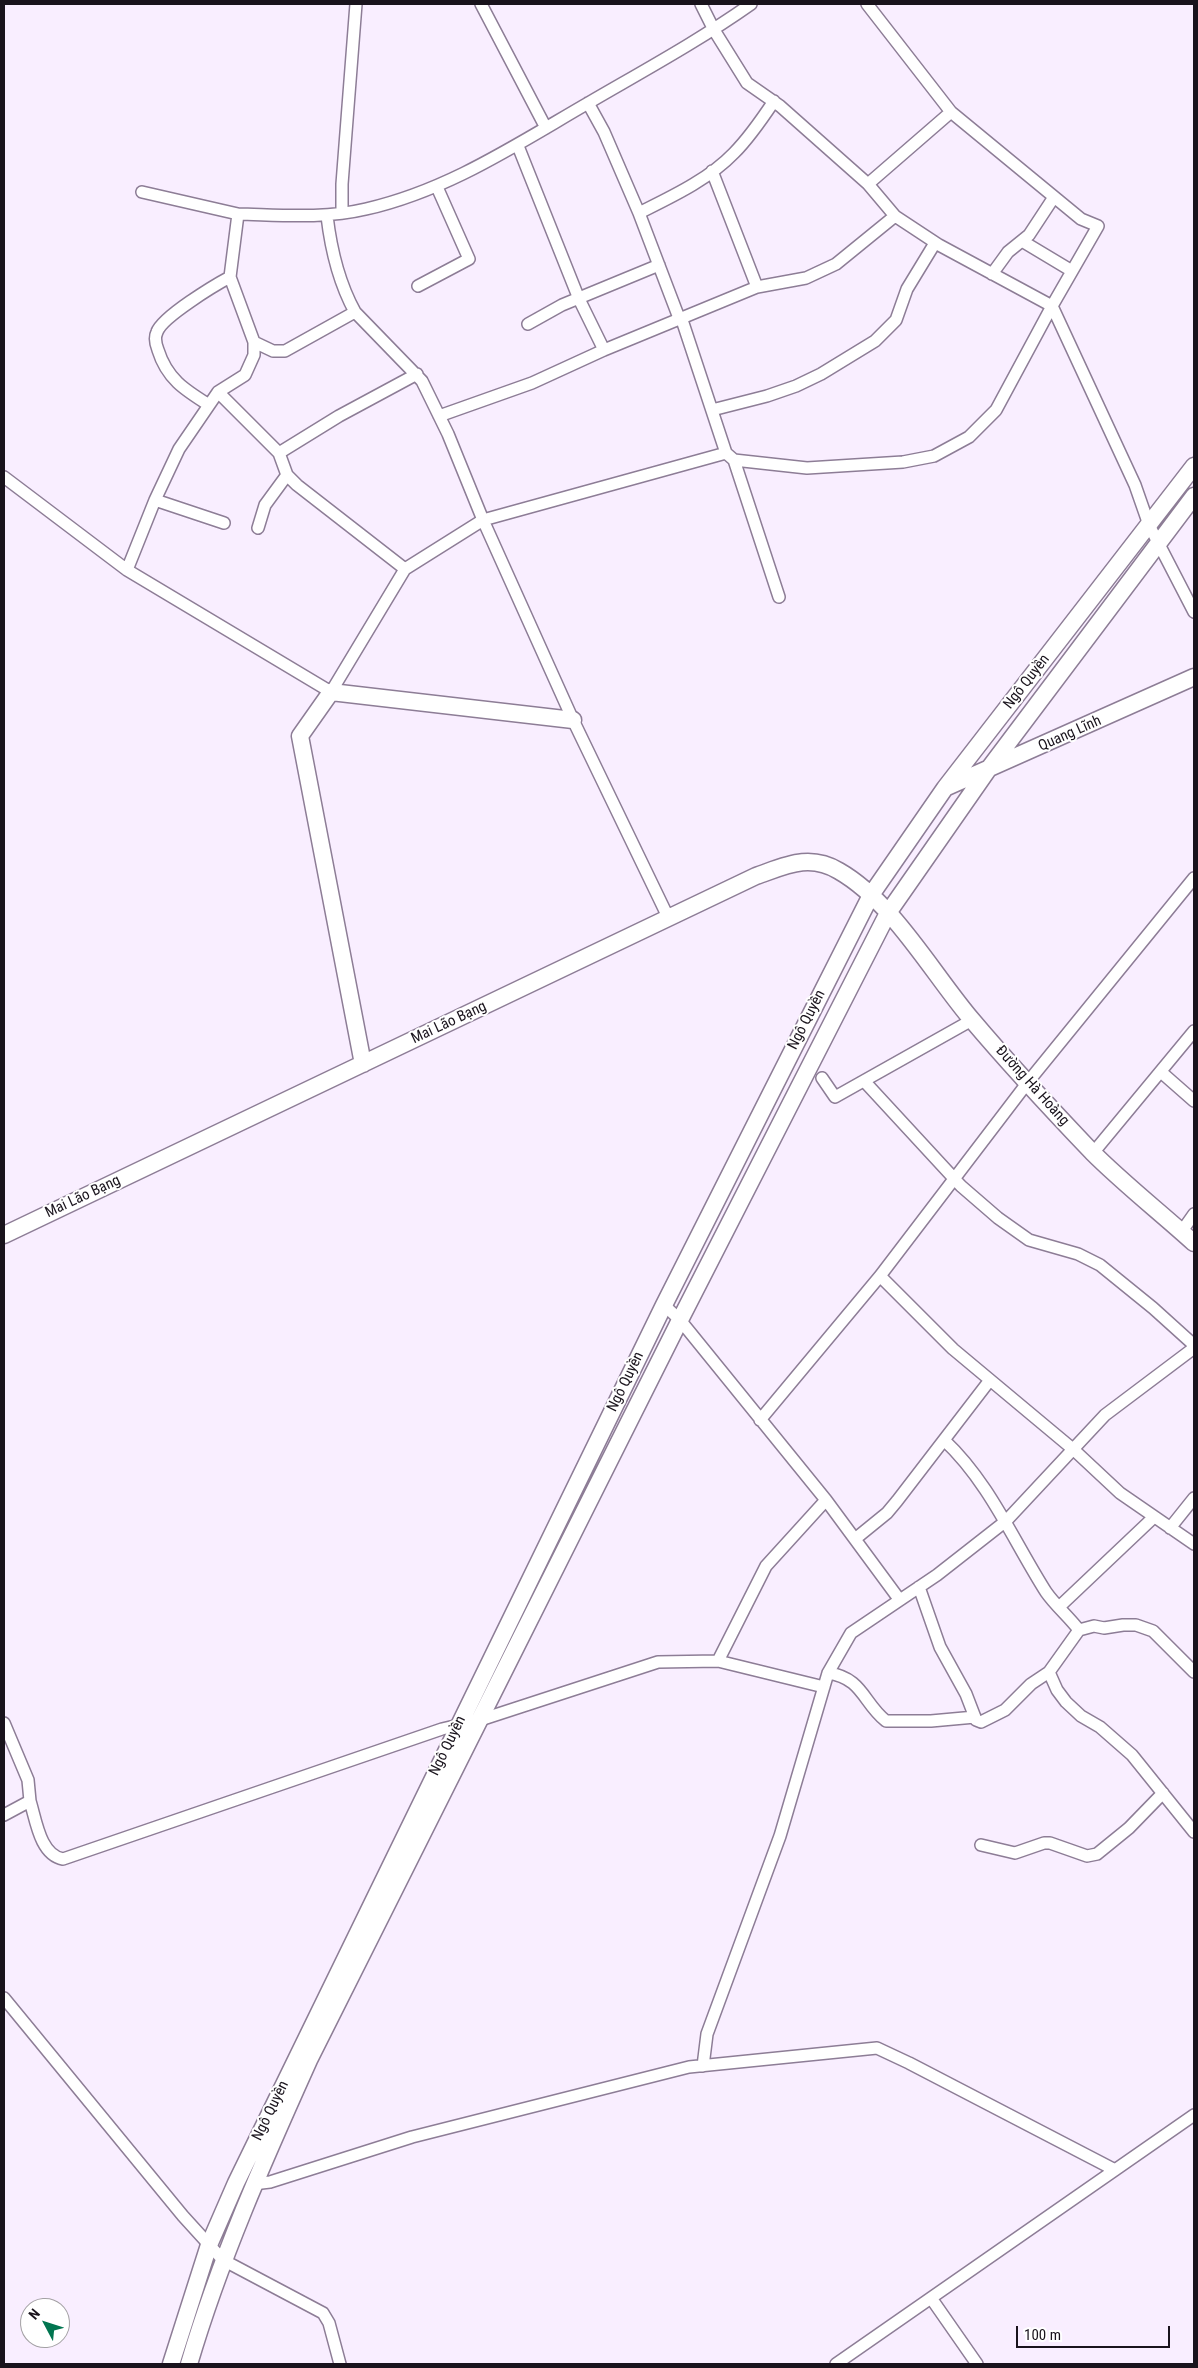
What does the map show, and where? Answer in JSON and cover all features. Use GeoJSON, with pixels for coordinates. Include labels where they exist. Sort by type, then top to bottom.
{"type":"FeatureCollection","features":[{"type":"Feature","properties":{"kind":"main road","name":"Ngô Quyền"},"geometry":{"type":"LineString","coordinates":[[171,2364],[209,2245],[236,2183],[664,1305],[871,895],[945,788],[1194,466]]}},
{"type":"Feature","properties":{"kind":"main road","name":"Ngô Quyền"},"geometry":{"type":"LineString","coordinates":[[189,2364],[223,2260],[253,2184],[310,2060],[680,1320],[888,913],[988,771],[1194,496]]}},
{"type":"Feature","properties":{"kind":"main road","name":"Quang Lĩnh"},"geometry":{"type":"LineString","coordinates":[[945,788],[988,771],[1194,678]]}},
{"type":"Feature","properties":{"kind":"main road"},"geometry":{"type":"LineString","coordinates":[[363,1064],[300,736],[332,692],[573,720]]}},
{"type":"Feature","properties":{"kind":"main road","name":"Mai Lão Bạng"},"geometry":{"type":"LineString","coordinates":[[4,1234],[756,876],[796,862],[822,863],[838,870],[871,895],[888,913]]}},
{"type":"Feature","properties":{"kind":"main road","name":"Đường Hà Hoàng"},"geometry":{"type":"LineString","coordinates":[[888,913],[972,1020],[1093,1153],[1194,1243]]}},
{"type":"Feature","properties":{"kind":"street"},"geometry":{"type":"LineString","coordinates":[[342,214],[342,184],[356,4]]}},
{"type":"Feature","properties":{"kind":"street"},"geometry":{"type":"LineString","coordinates":[[481,4],[546,128]]}},
{"type":"Feature","properties":{"kind":"street"},"geometry":{"type":"LineString","coordinates":[[701,4],[714,30],[747,83],[774,102],[868,184],[896,216],[935,243],[1052,306],[1135,485],[1149,525],[1194,612]]}},
{"type":"Feature","properties":{"kind":"street"},"geometry":{"type":"LineString","coordinates":[[142,192],[238,214],[327,216],[406,199],[438,187],[518,146],[714,30],[751,4]]}},
{"type":"Feature","properties":{"kind":"street"},"geometry":{"type":"LineString","coordinates":[[4,477],[127,570],[332,692],[405,569],[483,520],[528,506],[730,456],[807,468],[903,462],[934,456],[969,437],[996,410],[1098,226],[1081,219],[951,112],[867,4]]}},
{"type":"Feature","properties":{"kind":"street"},"geometry":{"type":"LineString","coordinates":[[639,213],[712,171],[734,153],[774,102]]}},
{"type":"Feature","properties":{"kind":"street"},"geometry":{"type":"LineString","coordinates":[[588,103],[604,132],[639,213],[680,317],[779,597]]}},
{"type":"Feature","properties":{"kind":"street"},"geometry":{"type":"LineString","coordinates":[[868,184],[951,112]]}},
{"type":"Feature","properties":{"kind":"street"},"geometry":{"type":"LineString","coordinates":[[518,146],[579,299],[604,350]]}},
{"type":"Feature","properties":{"kind":"street"},"geometry":{"type":"LineString","coordinates":[[712,171],[757,287]]}},
{"type":"Feature","properties":{"kind":"street"},"geometry":{"type":"LineString","coordinates":[[418,286],[469,259],[438,187]]}},
{"type":"Feature","properties":{"kind":"street"},"geometry":{"type":"LineString","coordinates":[[992,274],[1008,252],[1029,235],[1054,197]]}},
{"type":"Feature","properties":{"kind":"street"},"geometry":{"type":"LineString","coordinates":[[127,570],[155,500],[179,449],[218,392],[245,375],[254,355],[254,342],[230,277],[238,214]]}},
{"type":"Feature","properties":{"kind":"street"},"geometry":{"type":"LineString","coordinates":[[327,216],[340,279],[356,312],[417,374],[434,403],[483,520],[573,720],[669,919]]}},
{"type":"Feature","properties":{"kind":"street"},"geometry":{"type":"LineString","coordinates":[[439,416],[532,383],[680,317],[757,287],[806,278],[836,264],[896,216]]}},
{"type":"Feature","properties":{"kind":"street"},"geometry":{"type":"LineString","coordinates":[[1022,241],[1072,271]]}},
{"type":"Feature","properties":{"kind":"street"},"geometry":{"type":"LineString","coordinates":[[712,410],[767,396],[796,386],[821,374],[875,341],[896,320],[911,283],[935,243]]}},
{"type":"Feature","properties":{"kind":"street"},"geometry":{"type":"LineString","coordinates":[[528,324],[552,309],[659,265]]}},
{"type":"Feature","properties":{"kind":"street"},"geometry":{"type":"LineString","coordinates":[[209,404],[183,387],[166,371],[157,346],[156,336],[162,324],[192,300],[230,277]]}},
{"type":"Feature","properties":{"kind":"street"},"geometry":{"type":"LineString","coordinates":[[254,342],[273,352],[285,351],[356,312]]}},
{"type":"Feature","properties":{"kind":"street"},"geometry":{"type":"LineString","coordinates":[[279,454],[339,416],[417,374]]}},
{"type":"Feature","properties":{"kind":"street"},"geometry":{"type":"LineString","coordinates":[[218,392],[279,454],[287,475],[405,569]]}},
{"type":"Feature","properties":{"kind":"street"},"geometry":{"type":"LineString","coordinates":[[258,528],[265,505],[287,475]]}},
{"type":"Feature","properties":{"kind":"street"},"geometry":{"type":"LineString","coordinates":[[155,500],[224,523]]}},
{"type":"Feature","properties":{"kind":"street"},"geometry":{"type":"LineString","coordinates":[[760,1420],[880,1276],[1028,1082],[1194,878]]}},
{"type":"Feature","properties":{"kind":"street"},"geometry":{"type":"LineString","coordinates":[[822,1078],[835,1097],[865,1082],[972,1020]]}},
{"type":"Feature","properties":{"kind":"street"},"geometry":{"type":"LineString","coordinates":[[1093,1153],[1194,1032]]}},
{"type":"Feature","properties":{"kind":"street"},"geometry":{"type":"LineString","coordinates":[[1161,1072],[1194,1101]]}},
{"type":"Feature","properties":{"kind":"street"},"geometry":{"type":"LineString","coordinates":[[703,2066],[707,2034],[780,1836],[828,1673],[851,1633],[919,1587],[1006,1521],[1105,1415],[1194,1347],[1153,1308],[1100,1265],[1078,1254],[1029,1240],[1020,1234],[954,1179],[865,1082]]}},
{"type":"Feature","properties":{"kind":"street"},"geometry":{"type":"LineString","coordinates":[[1182,1232],[1194,1214]]}},
{"type":"Feature","properties":{"kind":"street"},"geometry":{"type":"LineString","coordinates":[[880,1276],[953,1349],[1074,1450],[1120,1492],[1194,1544]]}},
{"type":"Feature","properties":{"kind":"street"},"geometry":{"type":"LineString","coordinates":[[664,1305],[680,1320],[826,1500],[899,1599]]}},
{"type":"Feature","properties":{"kind":"street"},"geometry":{"type":"LineString","coordinates":[[854,1539],[887,1513],[990,1380]]}},
{"type":"Feature","properties":{"kind":"street"},"geometry":{"type":"LineString","coordinates":[[944,1440],[971,1469],[1006,1521],[1047,1594],[1078,1630]]}},
{"type":"Feature","properties":{"kind":"street"},"geometry":{"type":"LineString","coordinates":[[1170,1528],[1194,1498]]}},
{"type":"Feature","properties":{"kind":"street"},"geometry":{"type":"LineString","coordinates":[[718,1661],[766,1566],[826,1500]]}},
{"type":"Feature","properties":{"kind":"street"},"geometry":{"type":"LineString","coordinates":[[1059,1607],[1080,1590],[1110,1557],[1123,1548],[1154,1517]]}},
{"type":"Feature","properties":{"kind":"street"},"geometry":{"type":"LineString","coordinates":[[919,1587],[940,1648],[966,1694],[976,1720],[982,1722],[1005,1710],[1031,1684],[1049,1672],[1078,1630],[1094,1626],[1104,1628],[1123,1624],[1136,1625],[1152,1631],[1194,1672]]}},
{"type":"Feature","properties":{"kind":"street"},"geometry":{"type":"LineString","coordinates":[[4,1723],[28,1780],[30,1801],[47,1850],[56,1858],[63,1859],[458,1725],[480,1720],[658,1662],[718,1661],[824,1686]]}},
{"type":"Feature","properties":{"kind":"street"},"geometry":{"type":"LineString","coordinates":[[1049,1672],[1057,1690],[1066,1702],[1081,1716],[1100,1727],[1132,1755],[1194,1832]]}},
{"type":"Feature","properties":{"kind":"street"},"geometry":{"type":"LineString","coordinates":[[828,1673],[845,1677],[852,1682],[886,1721],[931,1721],[975,1717]]}},
{"type":"Feature","properties":{"kind":"street"},"geometry":{"type":"LineString","coordinates":[[981,1845],[1015,1853],[1050,1842],[1086,1856],[1097,1854],[1129,1828],[1163,1792]]}},
{"type":"Feature","properties":{"kind":"street"},"geometry":{"type":"LineString","coordinates":[[4,1815],[30,1801]]}},
{"type":"Feature","properties":{"kind":"street"},"geometry":{"type":"LineString","coordinates":[[4,1998],[223,2260],[323,2313],[329,2323],[340,2364]]}},
{"type":"Feature","properties":{"kind":"street"},"geometry":{"type":"LineString","coordinates":[[253,2184],[270,2182],[412,2137],[689,2067],[877,2048],[909,2062],[1115,2170]]}},
{"type":"Feature","properties":{"kind":"street"},"geometry":{"type":"LineString","coordinates":[[836,2364],[1194,2115]]}},
{"type":"Feature","properties":{"kind":"street"},"geometry":{"type":"LineString","coordinates":[[931,2298],[977,2364]]}}]}
